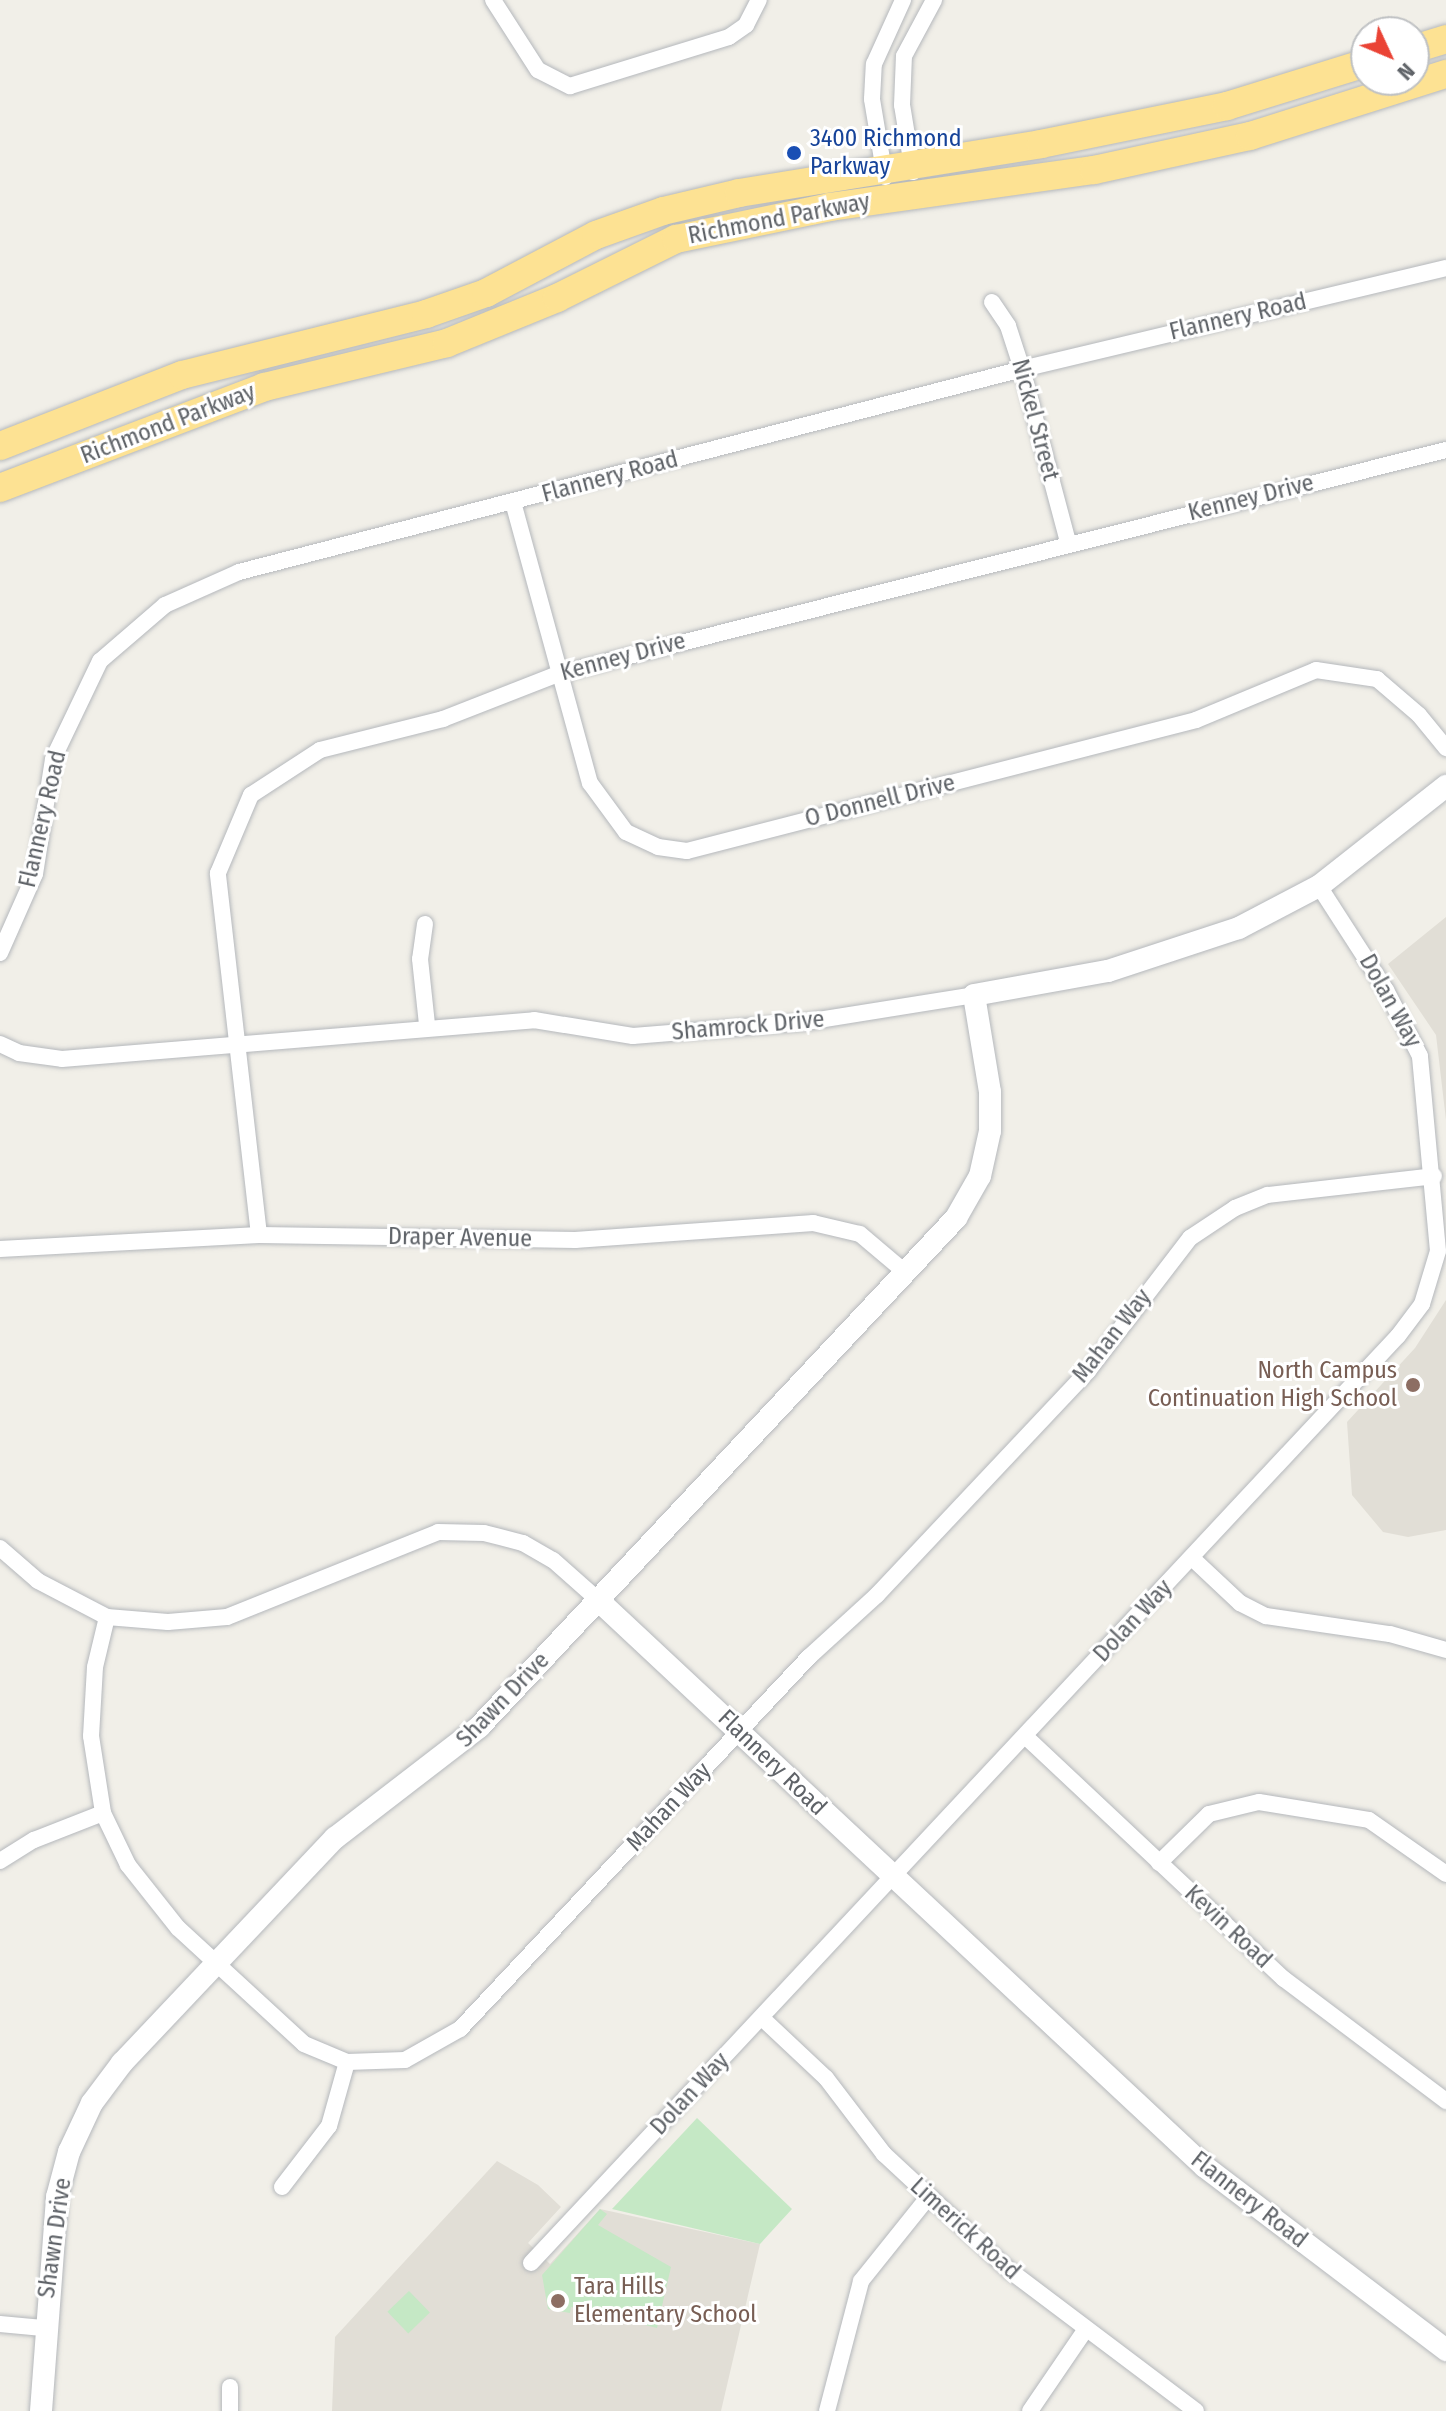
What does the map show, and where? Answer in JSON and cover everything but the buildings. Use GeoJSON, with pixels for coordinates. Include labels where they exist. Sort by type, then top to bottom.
{"type":"FeatureCollection","features":[{"type":"Feature","properties":{"kind":"highway","name":"Richmond Parkway"},"geometry":{"type":"LineString","coordinates":[[0,446],[182,375],[426,314],[486,293],[596,235],[663,211],[1227,106],[1350,68]]}},
{"type":"Feature","properties":{"kind":"highway","name":"Richmond Parkway"},"geometry":{"type":"LineString","coordinates":[[0,488],[264,387],[447,343],[557,298],[676,239],[739,222],[1094,170],[1250,136],[1446,74]]}},
{"type":"Feature","properties":{"kind":"street"},"geometry":{"type":"LineString","coordinates":[[493,0],[538,70],[570,86],[729,37],[746,25],[759,0]]}},
{"type":"Feature","properties":{"kind":"street"},"geometry":{"type":"LineString","coordinates":[[903,0],[874,64],[872,99],[883,168],[903,196]]}},
{"type":"Feature","properties":{"kind":"street"},"geometry":{"type":"LineString","coordinates":[[903,196],[911,163],[902,105],[904,56],[934,0]]}},
{"type":"Feature","properties":{"kind":"street","name":"Flannery Road"},"geometry":{"type":"LineString","coordinates":[[0,953],[35,874],[53,759],[100,661],[165,605],[239,572],[1022,369],[1446,268]]}},
{"type":"Feature","properties":{"kind":"street","name":"Nickel Street"},"geometry":{"type":"LineString","coordinates":[[992,302],[1008,326],[1022,369],[1068,542]]}},
{"type":"Feature","properties":{"kind":"street","name":"Kenney Drive"},"geometry":{"type":"LineString","coordinates":[[259,1235],[218,873],[251,795],[320,750],[443,719],[558,674],[1068,542],[1446,450]]}},
{"type":"Feature","properties":{"kind":"street","name":"O Donnell Drive"},"geometry":{"type":"LineString","coordinates":[[513,502],[590,783],[604,808],[626,832],[658,847],[687,851],[1196,720],[1316,670],[1377,679],[1419,715],[1446,748]]}},
{"type":"Feature","properties":{"kind":"street","name":"Shamrock Drive"},"geometry":{"type":"LineString","coordinates":[[0,1044],[19,1053],[62,1059],[238,1040],[534,1020],[633,1036],[806,1022],[974,995],[1156,958],[1239,928],[1319,886],[1446,786]]}},
{"type":"Feature","properties":{"kind":"street","name":"Dolan Way"},"geometry":{"type":"LineString","coordinates":[[531,2263],[1192,1558],[1414,1316],[1428,1291],[1438,1251],[1423,1074],[1414,1039],[1319,886]]}},
{"type":"Feature","properties":{"kind":"street"},"geometry":{"type":"LineString","coordinates":[[425,924],[420,959],[427,1025]]}},
{"type":"Feature","properties":{"kind":"street","name":"Shawn Drive"},"geometry":{"type":"LineString","coordinates":[[41,2411],[43,2328],[57,2197],[78,2129],[106,2082],[335,1838],[456,1749],[956,1218],[983,1164],[990,1092],[974,995]]}},
{"type":"Feature","properties":{"kind":"street","name":"Mahan Way"},"geometry":{"type":"LineString","coordinates":[[107,1617],[90,1709],[103,1813],[145,1888],[216,1963],[293,2035],[347,2062],[405,2060],[460,2029],[809,1657],[877,1595],[1088,1371],[1167,1262],[1197,1233],[1235,1208],[1268,1195],[1434,1176]]}},
{"type":"Feature","properties":{"kind":"street","name":"Draper Avenue"},"geometry":{"type":"LineString","coordinates":[[0,1249],[259,1235],[575,1240],[813,1223],[860,1234],[905,1272]]}},
{"type":"Feature","properties":{"kind":"street","name":"Flannery Road"},"geometry":{"type":"LineString","coordinates":[[0,1548],[38,1581],[107,1617],[168,1622],[227,1617],[438,1532],[484,1533],[523,1543],[553,1560],[598,1600],[1205,2167],[1446,2350]]}},
{"type":"Feature","properties":{"kind":"street"},"geometry":{"type":"LineString","coordinates":[[1192,1558],[1240,1603],[1266,1616],[1390,1634],[1446,1650]]}},
{"type":"Feature","properties":{"kind":"street","name":"Kevin Road"},"geometry":{"type":"LineString","coordinates":[[1025,1736],[1284,1979],[1446,2101]]}},
{"type":"Feature","properties":{"kind":"street"},"geometry":{"type":"LineString","coordinates":[[1159,1863],[1209,1814],[1259,1802],[1369,1820],[1446,1874]]}},
{"type":"Feature","properties":{"kind":"street"},"geometry":{"type":"LineString","coordinates":[[0,1861],[34,1840],[103,1813]]}},
{"type":"Feature","properties":{"kind":"street","name":"Limerick Road"},"geometry":{"type":"LineString","coordinates":[[762,2018],[826,2078],[874,2143],[1009,2270],[1196,2411]]}},
{"type":"Feature","properties":{"kind":"street"},"geometry":{"type":"LineString","coordinates":[[282,2187],[329,2126],[347,2062]]}},
{"type":"Feature","properties":{"kind":"street"},"geometry":{"type":"LineString","coordinates":[[827,2411],[861,2281],[888,2241],[929,2196]]}},
{"type":"Feature","properties":{"kind":"street"},"geometry":{"type":"LineString","coordinates":[[0,2324],[43,2328]]}},
{"type":"Feature","properties":{"kind":"street"},"geometry":{"type":"LineString","coordinates":[[1030,2411],[1086,2329]]}},
{"type":"Feature","properties":{"kind":"street"},"geometry":{"type":"LineString","coordinates":[[230,2387],[230,2411]]}},
{"type":"Feature","properties":{"kind":"shaded area"},"geometry":{"type":"Polygon","coordinates":[[[1446,917],[1446,1120],[1436,1035],[1388,964],[1446,917]]]}},
{"type":"Feature","properties":{"kind":"shaded area","name":"North Campus Continuation High School"},"geometry":{"type":"Polygon","coordinates":[[[1446,1300],[1446,1530],[1408,1537],[1383,1532],[1352,1495],[1347,1422],[1415,1348],[1446,1300]]]}},
{"type":"Feature","properties":{"kind":"shaded area","name":"Tara Hills Elementary School"},"geometry":{"type":"Polygon","coordinates":[[[497,2161],[538,2185],[561,2207],[528,2243],[550,2264],[600,2209],[760,2244],[721,2411],[332,2411],[335,2337],[497,2161]]]}},
{"type":"Feature","properties":{"kind":"green space"},"geometry":{"type":"Polygon","coordinates":[[[697,2118],[792,2209],[760,2244],[612,2209],[697,2118]]]}},
{"type":"Feature","properties":{"kind":"green space"},"geometry":{"type":"Polygon","coordinates":[[[600,2209],[607,2214],[598,2225],[671,2267],[657,2328],[571,2307],[570,2313],[548,2309],[542,2275],[600,2209]]]}},
{"type":"Feature","properties":{"kind":"green space"},"geometry":{"type":"Polygon","coordinates":[[[409,2291],[430,2313],[408,2333],[387,2312],[409,2291]]]}},
{"type":"Feature","properties":{"kind":"place","name":"3400 Richmond Parkway"},"geometry":{"type":"Point","coordinates":[794,153]}},
{"type":"Feature","properties":{"kind":"place","name":"North Campus Continuation High School"},"geometry":{"type":"Point","coordinates":[1413,1385]}},
{"type":"Feature","properties":{"kind":"place","name":"Tara Hills Elementary School"},"geometry":{"type":"Point","coordinates":[558,2301]}}]}
